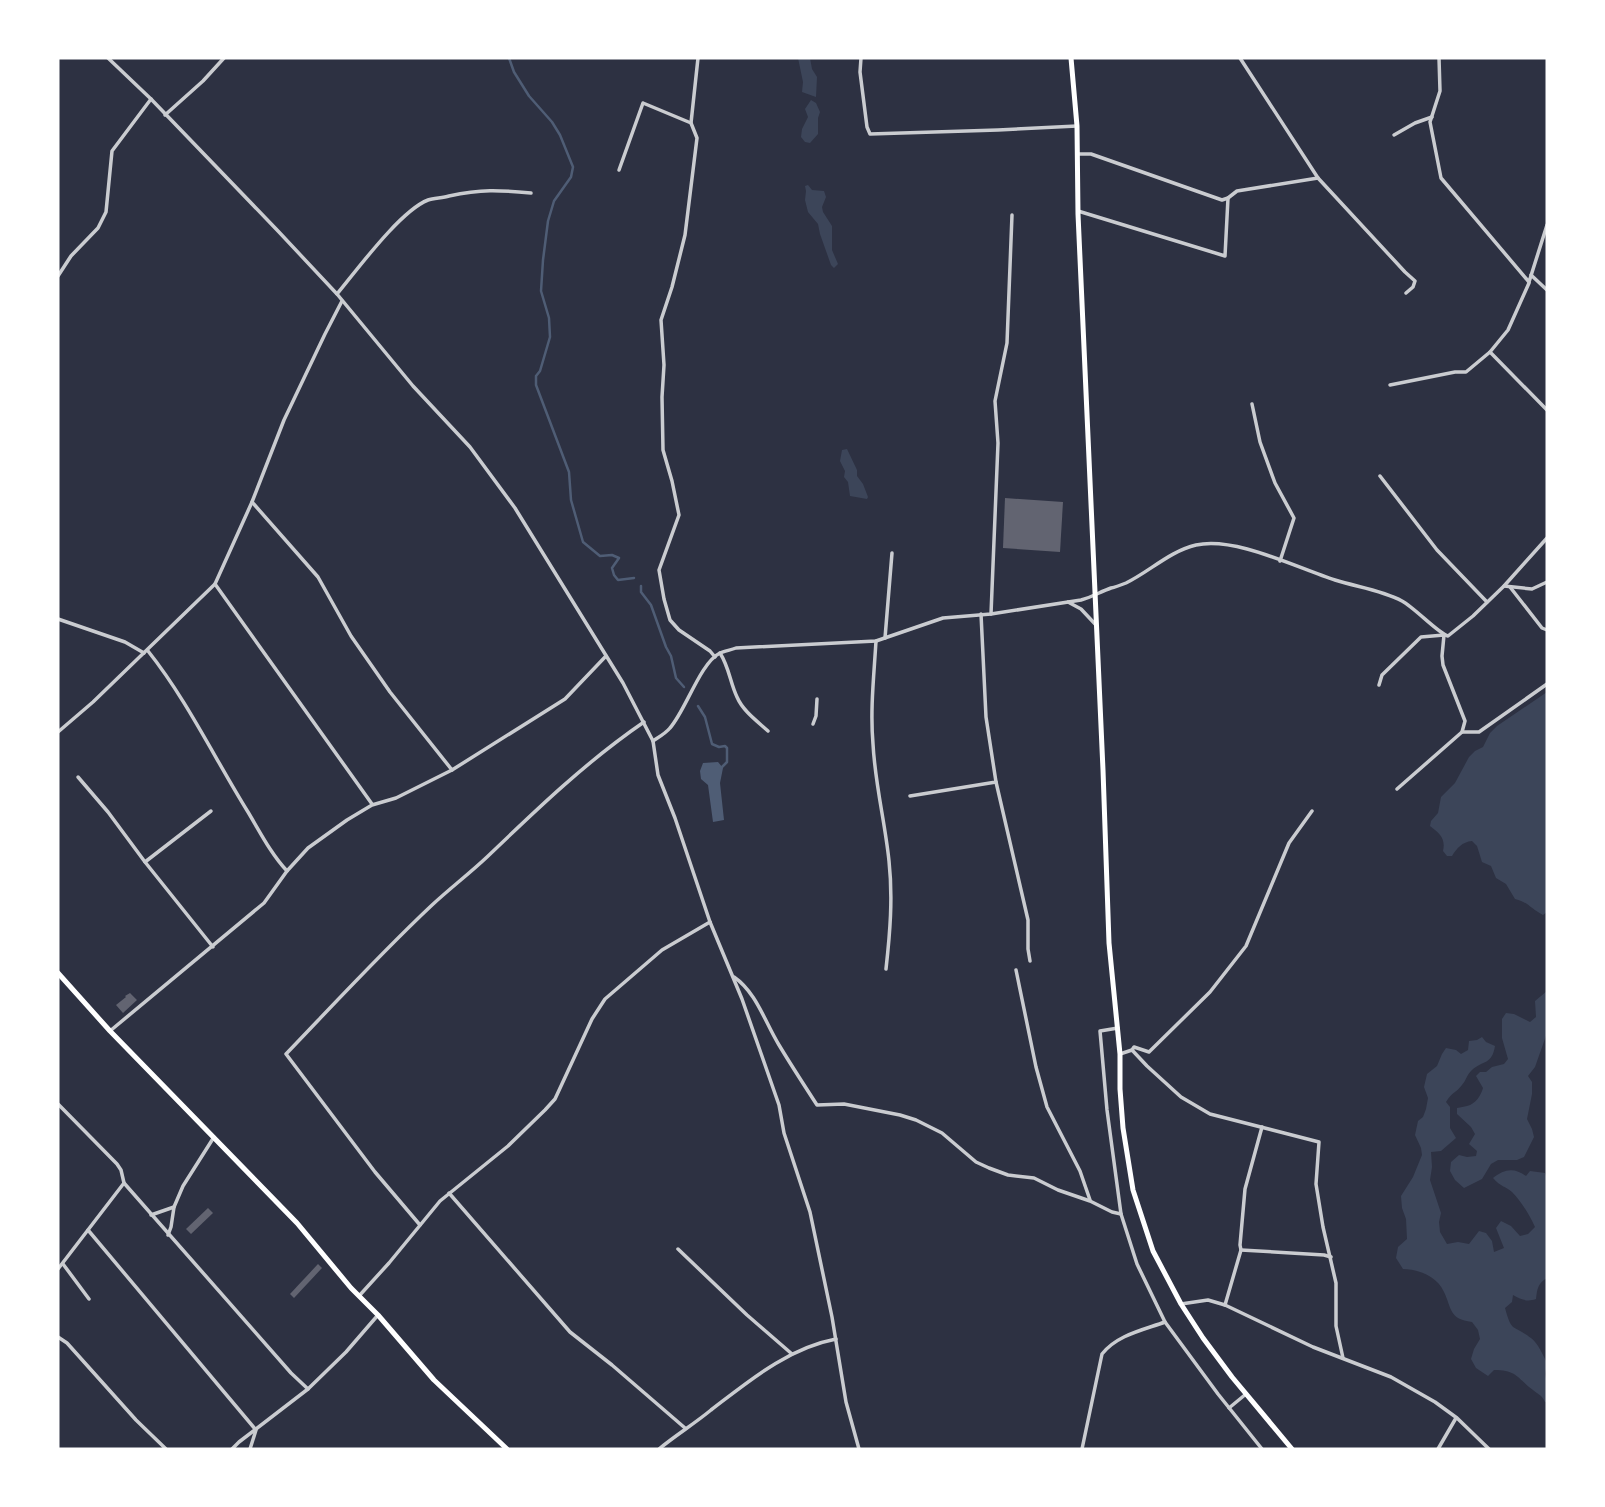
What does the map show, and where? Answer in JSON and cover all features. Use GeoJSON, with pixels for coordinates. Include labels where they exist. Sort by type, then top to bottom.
{"type":"FeatureCollection","features":[{"type":"Feature","properties":{"kind":"main road"},"geometry":{"type":"LineString","coordinates":[[1071,58],[1077,126],[1078,211],[1109,943],[1120,1054],[1123,1128],[1133,1190],[1153,1251],[1181,1304],[1203,1338],[1292,1449]]}},
{"type":"Feature","properties":{"kind":"main road"},"geometry":{"type":"LineString","coordinates":[[58,973],[110,1031],[296,1223],[434,1380],[507,1449]]}},
{"type":"Feature","properties":{"kind":"street"},"geometry":{"type":"LineString","coordinates":[[107,58],[151,99],[240,191],[337,295],[413,386],[470,447],[503,490],[644,722],[653,741],[658,775],[779,1105],[784,1133],[810,1212],[846,1402],[859,1449]]}},
{"type":"Feature","properties":{"kind":"street"},"geometry":{"type":"LineString","coordinates":[[165,115],[224,58]]}},
{"type":"Feature","properties":{"kind":"street"},"geometry":{"type":"LineString","coordinates":[[698,58],[691,123],[696,138],[685,235],[661,320],[664,365],[663,450],[679,515],[659,570],[670,620],[679,630],[725,660],[743,707],[768,731]]}},
{"type":"Feature","properties":{"kind":"street"},"geometry":{"type":"LineString","coordinates":[[862,58],[860,72],[870,134],[1077,126]]}},
{"type":"Feature","properties":{"kind":"street"},"geometry":{"type":"LineString","coordinates":[[1240,58],[1318,178],[1415,281],[1406,293]]}},
{"type":"Feature","properties":{"kind":"street"},"geometry":{"type":"LineString","coordinates":[[1439,58],[1440,91],[1430,122],[1441,178],[1530,282]]}},
{"type":"Feature","properties":{"kind":"street"},"geometry":{"type":"LineString","coordinates":[[58,276],[71,256],[98,228],[106,212],[112,151],[151,99]]}},
{"type":"Feature","properties":{"kind":"street"},"geometry":{"type":"LineString","coordinates":[[620,170],[643,103],[691,123]]}},
{"type":"Feature","properties":{"kind":"street"},"geometry":{"type":"LineString","coordinates":[[1394,135],[1432,117]]}},
{"type":"Feature","properties":{"kind":"street"},"geometry":{"type":"LineString","coordinates":[[1077,154],[1091,154],[1222,200],[1237,191],[1318,178]]}},
{"type":"Feature","properties":{"kind":"street"},"geometry":{"type":"LineString","coordinates":[[337,295],[397,224],[428,201],[473,191],[497,189],[531,193]]}},
{"type":"Feature","properties":{"kind":"street"},"geometry":{"type":"LineString","coordinates":[[1078,211],[1225,256],[1228,198]]}},
{"type":"Feature","properties":{"kind":"street"},"geometry":{"type":"LineString","coordinates":[[991,614],[998,443],[995,401],[1007,343],[1012,215]]}},
{"type":"Feature","properties":{"kind":"street"},"geometry":{"type":"LineString","coordinates":[[1390,385],[1466,372],[1490,352],[1507,330],[1530,282],[1547,225]]}},
{"type":"Feature","properties":{"kind":"street"},"geometry":{"type":"LineString","coordinates":[[1531,275],[1547,290]]}},
{"type":"Feature","properties":{"kind":"street"},"geometry":{"type":"LineString","coordinates":[[58,732],[93,702],[215,584],[252,502],[284,420],[342,301]]}},
{"type":"Feature","properties":{"kind":"street"},"geometry":{"type":"LineString","coordinates":[[1490,352],[1547,410]]}},
{"type":"Feature","properties":{"kind":"street"},"geometry":{"type":"LineString","coordinates":[[1252,404],[1260,442],[1275,484],[1294,518],[1280,561]]}},
{"type":"Feature","properties":{"kind":"street"},"geometry":{"type":"LineString","coordinates":[[1380,476],[1437,550],[1486,602]]}},
{"type":"Feature","properties":{"kind":"street"},"geometry":{"type":"LineString","coordinates":[[252,502],[318,577],[351,636],[390,692],[452,770]]}},
{"type":"Feature","properties":{"kind":"street"},"geometry":{"type":"LineString","coordinates":[[1378,685],[1382,675],[1421,637],[1448,636],[1454,633],[1504,586],[1547,538]]}},
{"type":"Feature","properties":{"kind":"street"},"geometry":{"type":"LineString","coordinates":[[653,741],[676,720],[704,671],[717,655],[736,648],[876,641],[943,618],[991,614],[1094,597],[1126,583],[1157,563],[1195,545],[1236,546],[1392,596],[1416,611],[1444,635]]}},
{"type":"Feature","properties":{"kind":"street"},"geometry":{"type":"LineString","coordinates":[[886,638],[892,553]]}},
{"type":"Feature","properties":{"kind":"street"},"geometry":{"type":"LineString","coordinates":[[1504,586],[1532,589],[1547,582]]}},
{"type":"Feature","properties":{"kind":"street"},"geometry":{"type":"LineString","coordinates":[[215,584],[372,805]]}},
{"type":"Feature","properties":{"kind":"street"},"geometry":{"type":"LineString","coordinates":[[1510,586],[1542,628],[1547,630]]}},
{"type":"Feature","properties":{"kind":"street"},"geometry":{"type":"LineString","coordinates":[[1068,602],[1081,609],[1096,625]]}},
{"type":"Feature","properties":{"kind":"street"},"geometry":{"type":"LineString","coordinates":[[981,614],[986,717],[996,782],[1028,920],[1030,961]]}},
{"type":"Feature","properties":{"kind":"street"},"geometry":{"type":"LineString","coordinates":[[58,619],[146,652],[175,689],[250,817],[287,871]]}},
{"type":"Feature","properties":{"kind":"street"},"geometry":{"type":"LineString","coordinates":[[1397,789],[1462,732],[1465,722],[1443,665],[1444,635]]}},
{"type":"Feature","properties":{"kind":"street"},"geometry":{"type":"LineString","coordinates":[[876,641],[872,742],[889,865],[891,922],[887,969]]}},
{"type":"Feature","properties":{"kind":"street"},"geometry":{"type":"LineString","coordinates":[[110,1031],[264,903],[308,848],[372,805],[396,798],[452,770],[548,711],[565,699],[606,656]]}},
{"type":"Feature","properties":{"kind":"street"},"geometry":{"type":"LineString","coordinates":[[1462,732],[1479,733],[1547,684]]}},
{"type":"Feature","properties":{"kind":"street"},"geometry":{"type":"LineString","coordinates":[[813,724],[817,699]]}},
{"type":"Feature","properties":{"kind":"street"},"geometry":{"type":"LineString","coordinates":[[420,1225],[375,1172],[286,1054],[432,905],[487,858],[568,781],[616,741],[644,722]]}},
{"type":"Feature","properties":{"kind":"street"},"geometry":{"type":"LineString","coordinates":[[78,777],[213,947]]}},
{"type":"Feature","properties":{"kind":"street"},"geometry":{"type":"LineString","coordinates":[[910,796],[996,782]]}},
{"type":"Feature","properties":{"kind":"street"},"geometry":{"type":"LineString","coordinates":[[145,862],[211,811]]}},
{"type":"Feature","properties":{"kind":"street"},"geometry":{"type":"LineString","coordinates":[[1120,1054],[1134,1047],[1149,1052],[1229,970],[1246,946],[1289,843],[1312,811]]}},
{"type":"Feature","properties":{"kind":"street"},"geometry":{"type":"LineString","coordinates":[[359,1296],[449,1193],[508,1146],[555,1099],[592,1019],[605,999],[663,950],[710,922]]}},
{"type":"Feature","properties":{"kind":"street"},"geometry":{"type":"LineString","coordinates":[[1016,971],[1047,1107],[1080,1171],[1090,1201]]}},
{"type":"Feature","properties":{"kind":"street"},"geometry":{"type":"LineString","coordinates":[[732,976],[750,992],[778,1044],[817,1105],[844,1104],[916,1120],[942,1133],[976,1162],[989,1168],[1008,1175],[1034,1178],[1121,1214]]}},
{"type":"Feature","properties":{"kind":"street"},"geometry":{"type":"LineString","coordinates":[[1118,1028],[1100,1031],[1121,1214],[1137,1264],[1165,1322],[1262,1449]]}},
{"type":"Feature","properties":{"kind":"street"},"geometry":{"type":"LineString","coordinates":[[1132,1050],[1181,1097],[1210,1114],[1319,1142],[1316,1184],[1336,1283],[1336,1325],[1343,1358]]}},
{"type":"Feature","properties":{"kind":"street"},"geometry":{"type":"LineString","coordinates":[[58,1104],[117,1164],[124,1183],[151,1215],[307,1389]]}},
{"type":"Feature","properties":{"kind":"street"},"geometry":{"type":"LineString","coordinates":[[1226,1305],[1241,1250],[1245,1189],[1262,1127]]}},
{"type":"Feature","properties":{"kind":"street"},"geometry":{"type":"LineString","coordinates":[[168,1235],[174,1207],[183,1186],[214,1137]]}},
{"type":"Feature","properties":{"kind":"street"},"geometry":{"type":"LineString","coordinates":[[58,1269],[124,1183]]}},
{"type":"Feature","properties":{"kind":"street"},"geometry":{"type":"LineString","coordinates":[[449,1193],[570,1332],[685,1427]]}},
{"type":"Feature","properties":{"kind":"street"},"geometry":{"type":"LineString","coordinates":[[151,1215],[174,1207]]}},
{"type":"Feature","properties":{"kind":"street"},"geometry":{"type":"LineString","coordinates":[[88,1230],[256,1430]]}},
{"type":"Feature","properties":{"kind":"street"},"geometry":{"type":"LineString","coordinates":[[678,1249],[792,1354]]}},
{"type":"Feature","properties":{"kind":"street"},"geometry":{"type":"LineString","coordinates":[[1241,1250],[1331,1257]]}},
{"type":"Feature","properties":{"kind":"street"},"geometry":{"type":"LineString","coordinates":[[63,1264],[89,1299]]}},
{"type":"Feature","properties":{"kind":"street"},"geometry":{"type":"LineString","coordinates":[[1181,1304],[1208,1300],[1226,1305],[1313,1347],[1391,1377],[1457,1418],[1489,1449]]}},
{"type":"Feature","properties":{"kind":"street"},"geometry":{"type":"LineString","coordinates":[[232,1449],[307,1389],[346,1352],[377,1315]]}},
{"type":"Feature","properties":{"kind":"street"},"geometry":{"type":"LineString","coordinates":[[1082,1449],[1102,1354],[1122,1337],[1165,1322]]}},
{"type":"Feature","properties":{"kind":"street"},"geometry":{"type":"LineString","coordinates":[[58,1337],[67,1343],[135,1420],[166,1449]]}},
{"type":"Feature","properties":{"kind":"street"},"geometry":{"type":"LineString","coordinates":[[659,1449],[748,1381],[792,1354],[836,1339]]}},
{"type":"Feature","properties":{"kind":"street"},"geometry":{"type":"LineString","coordinates":[[1229,1408],[1246,1394]]}},
{"type":"Feature","properties":{"kind":"street"},"geometry":{"type":"LineString","coordinates":[[1438,1449],[1457,1418]]}},
{"type":"Feature","properties":{"kind":"street"},"geometry":{"type":"LineString","coordinates":[[250,1449],[256,1430]]}},
{"type":"Feature","properties":{"kind":"shaded area"},"geometry":{"type":"Polygon","coordinates":[[[798,58],[810,58],[817,77],[816,97],[802,92],[803,82],[798,58]]]}},
{"type":"Feature","properties":{"kind":"shaded area"},"geometry":{"type":"Polygon","coordinates":[[[811,100],[816,103],[820,112],[818,134],[810,143],[801,137],[808,117],[805,109],[811,100]]]}},
{"type":"Feature","properties":{"kind":"shaded area"},"geometry":{"type":"Polygon","coordinates":[[[808,185],[812,190],[824,191],[826,197],[822,207],[832,226],[832,250],[838,264],[834,268],[818,224],[808,212],[805,186],[808,185]]]}},
{"type":"Feature","properties":{"kind":"shaded area"},"geometry":{"type":"Polygon","coordinates":[[[847,449],[867,499],[850,496],[840,461],[842,450],[847,449]]]}},
{"type":"Feature","properties":{"kind":"shaded area"},"geometry":{"type":"Polygon","coordinates":[[[1547,692],[1547,912],[1543,915],[1515,899],[1506,884],[1496,878],[1491,866],[1482,862],[1477,846],[1472,841],[1460,846],[1452,856],[1447,856],[1443,851],[1441,836],[1430,826],[1438,813],[1441,797],[1455,783],[1469,757],[1483,747],[1497,726],[1547,692]]]}},
{"type":"Feature","properties":{"kind":"shaded area"},"geometry":{"type":"Polygon","coordinates":[[[718,762],[723,768],[720,783],[724,820],[713,822],[708,785],[701,779],[700,771],[703,763],[718,762]]]}},
{"type":"Feature","properties":{"kind":"shaded area"},"geometry":{"type":"Polygon","coordinates":[[[1547,991],[1547,1033],[1535,1067],[1528,1076],[1532,1082],[1532,1094],[1527,1119],[1534,1137],[1524,1157],[1517,1160],[1498,1160],[1491,1164],[1482,1179],[1464,1188],[1450,1171],[1451,1162],[1459,1155],[1476,1156],[1477,1151],[1469,1144],[1475,1134],[1457,1114],[1457,1108],[1470,1105],[1479,1096],[1483,1088],[1476,1076],[1480,1072],[1504,1064],[1508,1059],[1502,1038],[1502,1019],[1506,1013],[1530,1022],[1536,1017],[1535,1001],[1547,991]]]}},
{"type":"Feature","properties":{"kind":"shaded area"},"geometry":{"type":"Polygon","coordinates":[[[1482,1037],[1495,1046],[1494,1052],[1489,1059],[1470,1072],[1446,1102],[1450,1107],[1450,1128],[1456,1138],[1441,1151],[1431,1152],[1430,1180],[1441,1213],[1440,1232],[1447,1244],[1469,1244],[1479,1231],[1486,1233],[1492,1241],[1494,1252],[1504,1248],[1496,1228],[1501,1221],[1511,1226],[1520,1236],[1528,1234],[1535,1227],[1512,1192],[1493,1178],[1509,1170],[1526,1176],[1530,1171],[1545,1173],[1547,1278],[1538,1287],[1536,1299],[1524,1300],[1513,1295],[1512,1302],[1505,1308],[1509,1322],[1534,1340],[1547,1363],[1547,1402],[1512,1373],[1494,1370],[1488,1376],[1476,1368],[1471,1359],[1480,1339],[1478,1330],[1472,1322],[1455,1316],[1437,1282],[1421,1272],[1403,1269],[1396,1258],[1398,1247],[1407,1239],[1401,1196],[1422,1155],[1415,1135],[1418,1121],[1426,1109],[1428,1098],[1424,1087],[1427,1074],[1437,1066],[1446,1048],[1461,1054],[1468,1050],[1469,1041],[1482,1037]]]}},
{"type":"Feature","properties":{"kind":"building"},"geometry":{"type":"Polygon","coordinates":[[[1005,498],[1063,502],[1060,552],[1003,548],[1005,498]]]}},
{"type":"Feature","properties":{"kind":"building"},"geometry":{"type":"Polygon","coordinates":[[[130,993],[137,1000],[123,1013],[116,1005],[130,993]]]}},
{"type":"Feature","properties":{"kind":"building"},"geometry":{"type":"Polygon","coordinates":[[[208,1208],[213,1213],[191,1234],[186,1229],[208,1208]]]}},
{"type":"Feature","properties":{"kind":"building"},"geometry":{"type":"Polygon","coordinates":[[[318,1264],[322,1268],[294,1298],[290,1294],[318,1264]]]}},
{"type":"Feature","properties":{"kind":"waterway"},"geometry":{"type":"LineString","coordinates":[[509,58],[529,96],[560,135],[573,167],[571,177],[554,201],[548,221],[541,291],[549,318],[550,337],[536,376],[536,385],[569,472],[571,500],[583,542],[600,556],[612,555],[619,558],[612,568],[618,580],[634,578]]}},
{"type":"Feature","properties":{"kind":"waterway"},"geometry":{"type":"LineString","coordinates":[[641,586],[641,592],[651,605],[671,656],[676,678],[684,687]]}},
{"type":"Feature","properties":{"kind":"waterway"},"geometry":{"type":"LineString","coordinates":[[698,706],[705,717],[712,744],[727,748],[727,762],[721,768]]}}]}
